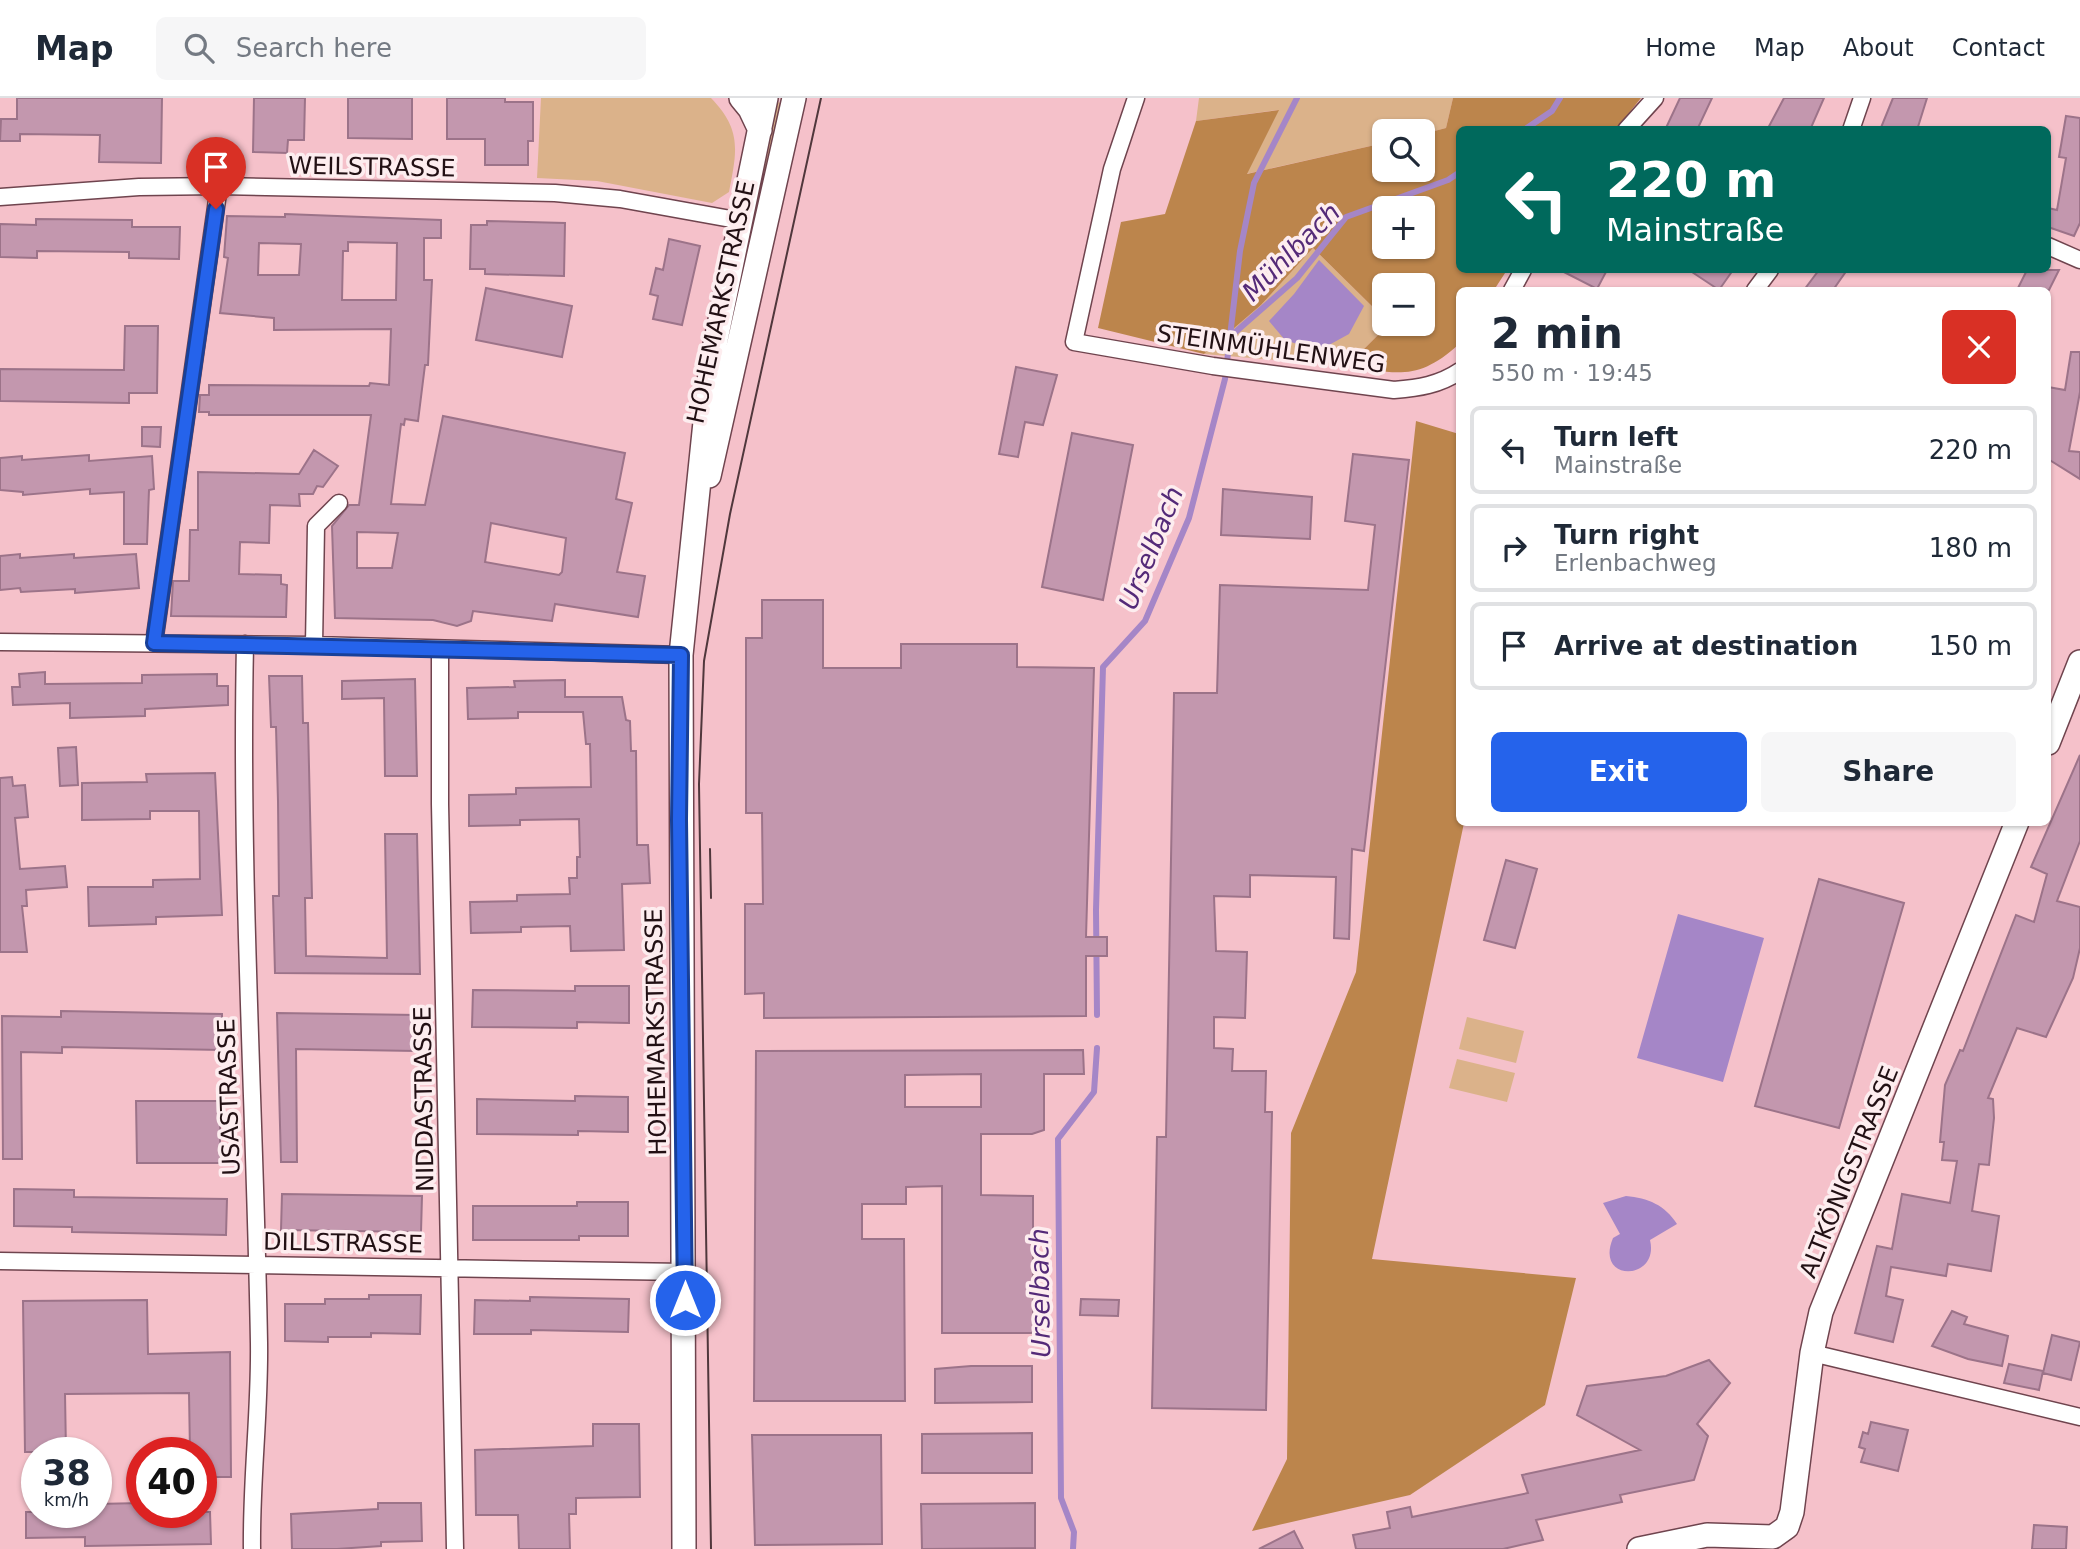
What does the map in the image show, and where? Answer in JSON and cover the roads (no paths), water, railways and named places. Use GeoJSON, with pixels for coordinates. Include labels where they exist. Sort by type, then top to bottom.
{"type":"FeatureCollection","features":[{"type":"Feature","properties":{"kind":"street"},"geometry":{"type":"LineString","coordinates":[[741,98],[750,109],[760,131]]}},
{"type":"Feature","properties":{"kind":"street","name":"HOHEMARKSTRASSE"},"geometry":{"type":"LineString","coordinates":[[684,1549],[685,1272],[679,820],[681,655],[711,364],[766,98]]}},
{"type":"Feature","properties":{"kind":"street","name":"HOHEMARKSTRASSE"},"geometry":{"type":"LineString","coordinates":[[697,516],[715,456],[794,98]]}},
{"type":"Feature","properties":{"kind":"street","name":"STEINMÜHLENWEG"},"geometry":{"type":"LineString","coordinates":[[1136,98],[1112,169],[1074,342],[1213,366],[1394,390],[1422,388],[1447,380],[1456,374]]}},
{"type":"Feature","properties":{"kind":"street"},"geometry":{"type":"LineString","coordinates":[[1630,126],[1655,98]]}},
{"type":"Feature","properties":{"kind":"street"},"geometry":{"type":"LineString","coordinates":[[1852,126],[1862,98]]}},
{"type":"Feature","properties":{"kind":"street"},"geometry":{"type":"LineString","coordinates":[[154,643],[219,186]]}},
{"type":"Feature","properties":{"kind":"street","name":"WEILSTRASSE"},"geometry":{"type":"LineString","coordinates":[[0,197],[139,187],[219,186],[555,192],[620,199],[742,221]]}},
{"type":"Feature","properties":{"kind":"street"},"geometry":{"type":"LineString","coordinates":[[2051,247],[2080,260]]}},
{"type":"Feature","properties":{"kind":"street"},"geometry":{"type":"LineString","coordinates":[[314,645],[316,526],[340,503]]}},
{"type":"Feature","properties":{"kind":"street"},"geometry":{"type":"LineString","coordinates":[[0,642],[314,645],[681,655]]}},
{"type":"Feature","properties":{"kind":"street","name":"USASTRASSE"},"geometry":{"type":"LineString","coordinates":[[245,644],[243,796],[259,1348],[251,1488],[252,1549]]}},
{"type":"Feature","properties":{"kind":"street","name":"NIDDASTRASSE"},"geometry":{"type":"LineString","coordinates":[[440,649],[440,827],[451,1267],[454,1549]]}},
{"type":"Feature","properties":{"kind":"street"},"geometry":{"type":"LineString","coordinates":[[2051,735],[2080,662]]}},
{"type":"Feature","properties":{"kind":"street","name":"ALTKÖNIGSTRASSE"},"geometry":{"type":"LineString","coordinates":[[1774,1543],[1787,1527],[1792,1512],[1812,1353],[1821,1312],[2015,826]]}},
{"type":"Feature","properties":{"kind":"street","name":"DILLSTRASSE"},"geometry":{"type":"LineString","coordinates":[[0,1261],[685,1272]]}},
{"type":"Feature","properties":{"kind":"street"},"geometry":{"type":"LineString","coordinates":[[1812,1353],[2080,1417]]}},
{"type":"Feature","properties":{"kind":"street"},"geometry":{"type":"LineString","coordinates":[[1639,1549],[1707,1535],[1774,1543]]}},
{"type":"Feature","properties":{"kind":"waterway","name":"Urselbach"},"geometry":{"type":"LineString","coordinates":[[1097,1015],[1096,910],[1103,667],[1145,621],[1189,518],[1225,379],[1240,251],[1254,183],[1297,98]]}},
{"type":"Feature","properties":{"kind":"waterway","name":"Mühlbach"},"geometry":{"type":"LineString","coordinates":[[1530,126],[1552,111],[1560,98]]}},
{"type":"Feature","properties":{"kind":"waterway","name":"Mühlbach"},"geometry":{"type":"LineString","coordinates":[[1232,335],[1297,278],[1346,217],[1448,180],[1456,175]]}},
{"type":"Feature","properties":{"kind":"waterway","name":"Urselbach"},"geometry":{"type":"LineString","coordinates":[[1073,1549],[1074,1532],[1061,1498],[1058,1139],[1094,1092],[1097,1048]]}},
{"type":"Feature","properties":{"kind":"tram line"},"geometry":{"type":"LineString","coordinates":[[711,1549],[699,784],[704,661],[730,514],[821,98]]}},
{"type":"Feature","properties":{"kind":"tram line"},"geometry":{"type":"LineString","coordinates":[[710,849],[711,898]]}}]}
